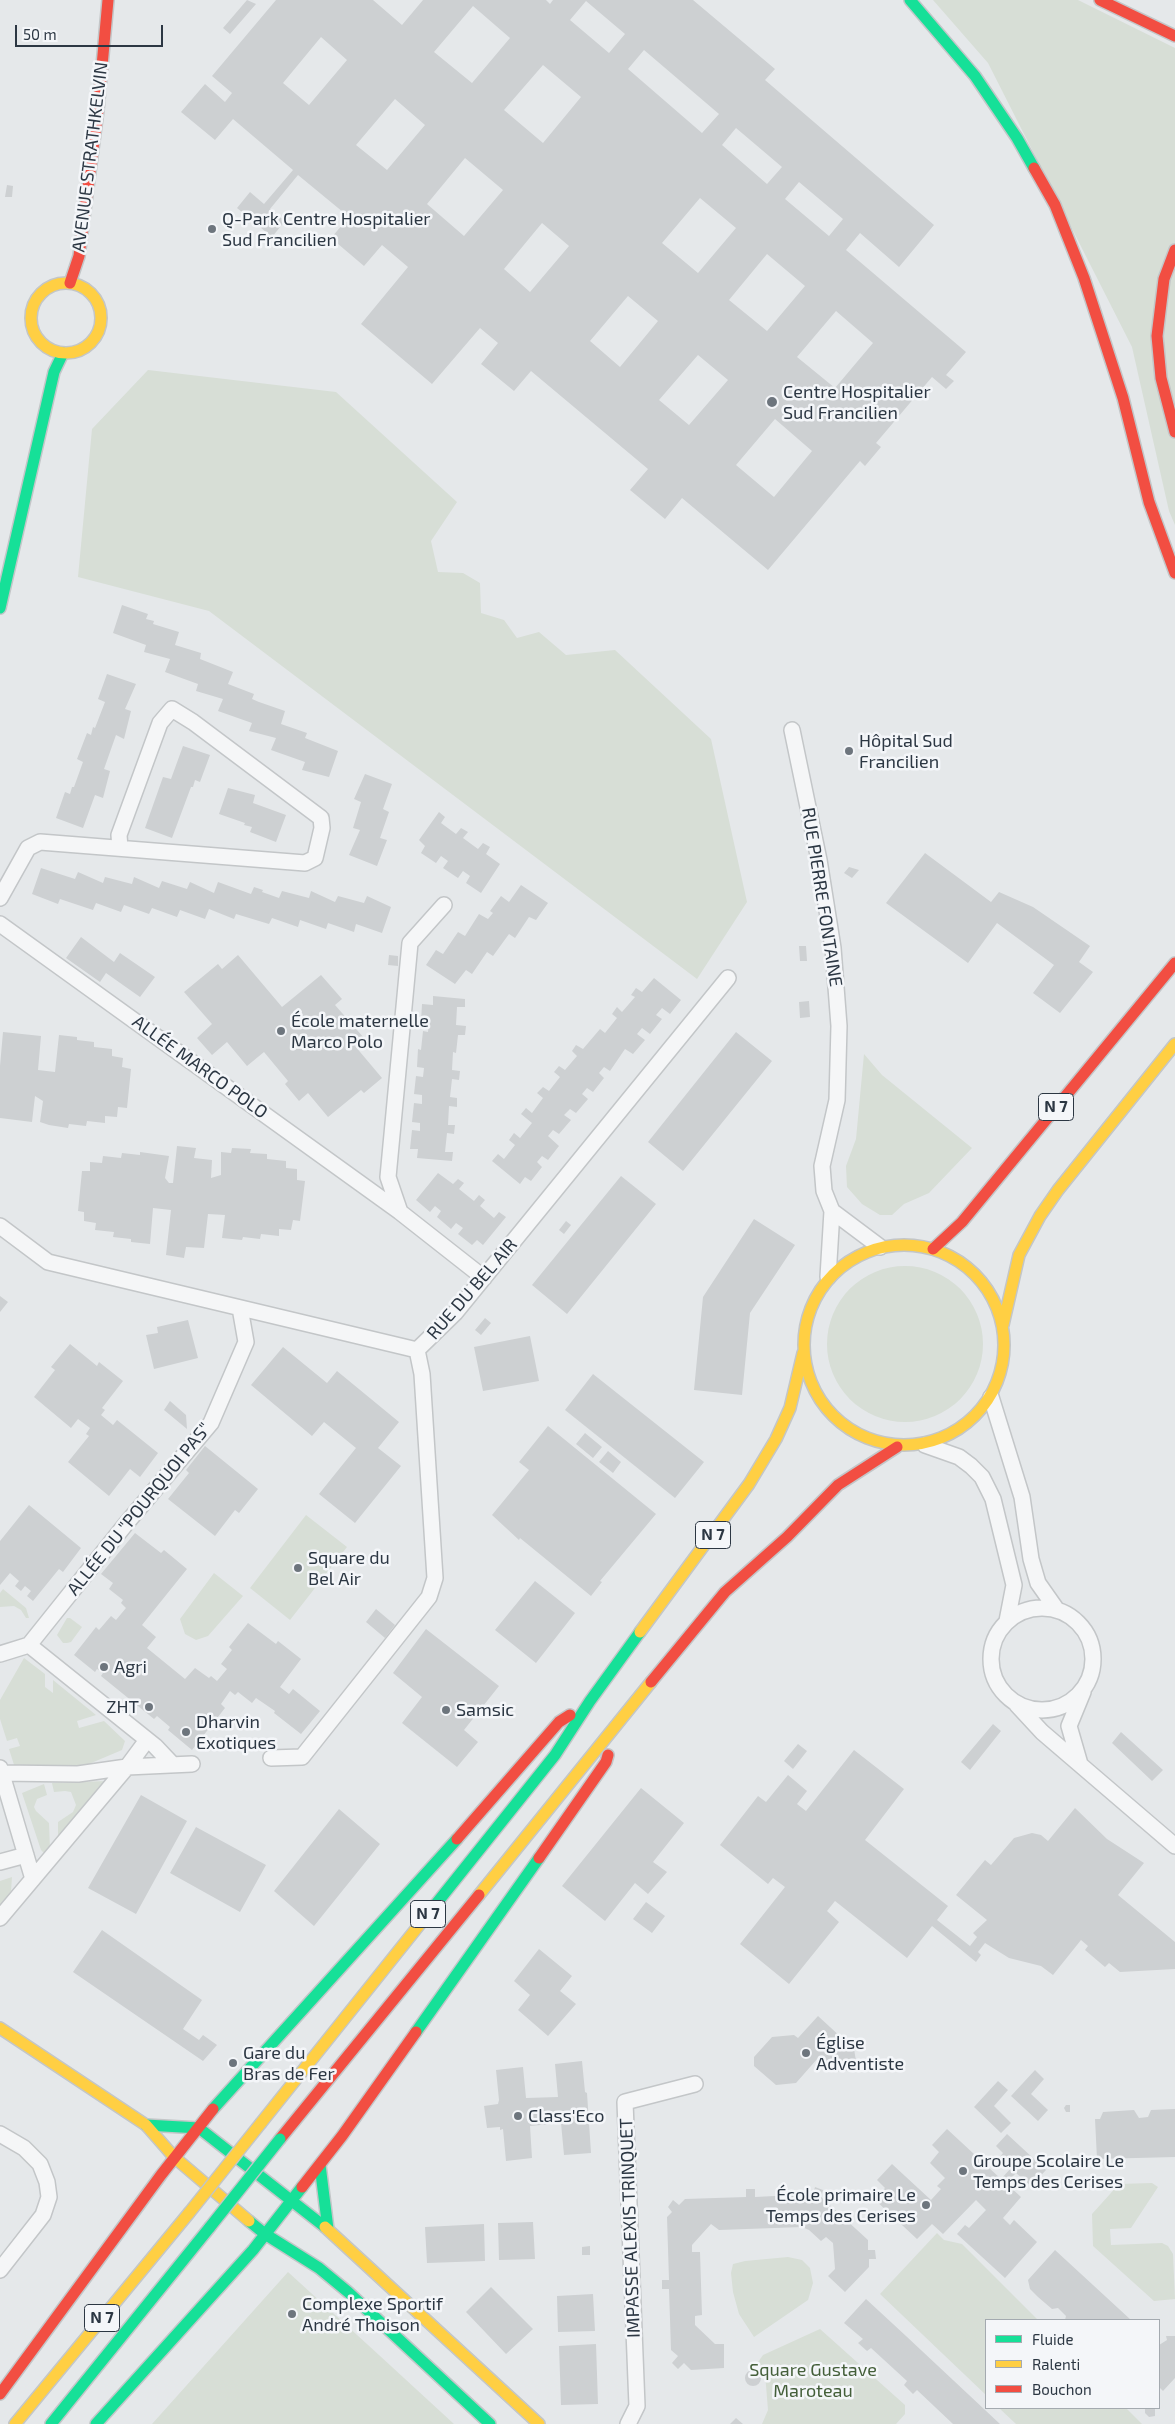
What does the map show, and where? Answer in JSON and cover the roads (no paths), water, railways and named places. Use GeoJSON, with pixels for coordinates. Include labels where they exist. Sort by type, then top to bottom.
{"type":"FeatureCollection","features":[{"type":"Feature","properties":{"kind":"main road","name":"AVENUE STRATHKELVIN"},"geometry":{"type":"LineString","coordinates":[[70,284],[79,256],[98,110],[108,0]]}},
{"type":"Feature","properties":{"kind":"main road"},"geometry":{"type":"LineString","coordinates":[[910,0],[975,76],[1017,138],[1055,205],[1087,287],[1123,398],[1149,502],[1175,573]]}},
{"type":"Feature","properties":{"kind":"main road"},"geometry":{"type":"LineString","coordinates":[[1100,0],[1175,36]]}},
{"type":"Feature","properties":{"kind":"main road"},"geometry":{"type":"LineString","coordinates":[[1175,250],[1164,279],[1157,336],[1161,378],[1175,432]]}},
{"type":"Feature","properties":{"kind":"main road"},"geometry":{"type":"LineString","coordinates":[[58,284],[81,286],[93,297],[100,312],[100,324],[97,334],[87,346],[73,353],[63,353],[54,351],[39,340],[33,330],[30,318],[33,306],[38,296],[48,288],[58,284]]}},
{"type":"Feature","properties":{"kind":"main road"},"geometry":{"type":"LineString","coordinates":[[0,608],[54,372],[59,365],[63,353]]}},
{"type":"Feature","properties":{"kind":"main road","name":"N 7"},"geometry":{"type":"LineString","coordinates":[[933,1249],[962,1222],[1175,963]]}},
{"type":"Feature","properties":{"kind":"main road"},"geometry":{"type":"LineString","coordinates":[[1003,1327],[1019,1255],[1040,1216],[1058,1190],[1175,1044]]}},
{"type":"Feature","properties":{"kind":"main road"},"geometry":{"type":"LineString","coordinates":[[905,1245],[933,1249],[956,1259],[980,1280],[994,1301],[1003,1327],[1005,1350],[1001,1374],[991,1397],[974,1418],[950,1435],[925,1445],[897,1447],[867,1440],[842,1425],[823,1404],[810,1380],[803,1353],[805,1331],[812,1304],[828,1277],[850,1259],[880,1247],[905,1245]]}},
{"type":"Feature","properties":{"kind":"main road","name":"N 7"},"geometry":{"type":"LineString","coordinates":[[15,2424],[261,2123],[548,1763],[590,1701],[749,1484],[776,1439],[790,1408],[803,1353]]}},
{"type":"Feature","properties":{"kind":"main road","name":"N 7"},"geometry":{"type":"LineString","coordinates":[[51,2424],[509,1856],[725,1592],[787,1537],[838,1485],[897,1447]]}},
{"type":"Feature","properties":{"kind":"main road"},"geometry":{"type":"LineString","coordinates":[[0,2394],[174,2157],[210,2112],[473,1822],[559,1722],[590,1701]]}},
{"type":"Feature","properties":{"kind":"main road"},"geometry":{"type":"LineString","coordinates":[[96,2424],[254,2250],[320,2165],[606,1762],[613,1731]]}},
{"type":"Feature","properties":{"kind":"main road"},"geometry":{"type":"LineString","coordinates":[[0,2028],[146,2125],[174,2157],[265,2234],[319,2268],[348,2292],[490,2424]]}},
{"type":"Feature","properties":{"kind":"main road"},"geometry":{"type":"LineString","coordinates":[[146,2125],[199,2128],[328,2229],[539,2424]]}},
{"type":"Feature","properties":{"kind":"main road"},"geometry":{"type":"LineString","coordinates":[[320,2165],[328,2229]]}},
{"type":"Feature","properties":{"kind":"street"},"geometry":{"type":"LineString","coordinates":[[0,898],[28,848],[40,842],[305,863],[316,858],[322,828],[321,818],[193,722],[172,709],[160,723],[119,835],[120,848]]}},
{"type":"Feature","properties":{"kind":"street","name":"RUE PIERRE FONTAINE"},"geometry":{"type":"LineString","coordinates":[[792,730],[819,860],[833,948],[839,1026],[837,1100],[822,1166],[824,1191],[832,1211],[828,1277]]}},
{"type":"Feature","properties":{"kind":"street"},"geometry":{"type":"LineString","coordinates":[[400,1212],[388,1177],[410,943],[444,905]]}},
{"type":"Feature","properties":{"kind":"street","name":"ALLÉE MARCO POLO"},"geometry":{"type":"LineString","coordinates":[[0,924],[400,1212],[484,1278]]}},
{"type":"Feature","properties":{"kind":"street","name":"RUE DU BEL AIR"},"geometry":{"type":"LineString","coordinates":[[0,1226],[48,1262],[417,1350],[456,1313],[728,978]]}},
{"type":"Feature","properties":{"kind":"street"},"geometry":{"type":"LineString","coordinates":[[832,1211],[880,1247]]}},
{"type":"Feature","properties":{"kind":"street","name":"ALLÉE DU \"POURQUOI PAS\""},"geometry":{"type":"LineString","coordinates":[[29,1645],[125,1525],[211,1423],[246,1342],[240,1308]]}},
{"type":"Feature","properties":{"kind":"street"},"geometry":{"type":"LineString","coordinates":[[271,1758],[302,1757],[429,1597],[435,1578],[422,1374],[417,1350]]}},
{"type":"Feature","properties":{"kind":"street"},"geometry":{"type":"LineString","coordinates":[[991,1397],[1022,1497],[1030,1558],[1038,1583],[1057,1610]]}},
{"type":"Feature","properties":{"kind":"street"},"geometry":{"type":"LineString","coordinates":[[925,1445],[960,1457],[982,1477],[993,1499],[1014,1585],[1007,1621]]}},
{"type":"Feature","properties":{"kind":"street"},"geometry":{"type":"LineString","coordinates":[[1080,1764],[1070,1726],[1093,1663],[1090,1642],[1086,1633],[1073,1618],[1057,1610],[1046,1608],[1031,1609],[1016,1614],[998,1631],[992,1643],[990,1656],[991,1670],[995,1682],[1003,1694],[1016,1704],[1042,1732],[1175,1846]]}},
{"type":"Feature","properties":{"kind":"street"},"geometry":{"type":"LineString","coordinates":[[0,1654],[29,1645],[148,1740],[173,1765]]}},
{"type":"Feature","properties":{"kind":"street"},"geometry":{"type":"LineString","coordinates":[[1016,1704],[1040,1711],[1053,1710],[1070,1702],[1084,1689]]}},
{"type":"Feature","properties":{"kind":"street"},"geometry":{"type":"LineString","coordinates":[[0,1918],[148,1740]]}},
{"type":"Feature","properties":{"kind":"street"},"geometry":{"type":"LineString","coordinates":[[33,1879],[0,1772],[78,1774],[127,1767],[192,1764]]}},
{"type":"Feature","properties":{"kind":"street"},"geometry":{"type":"LineString","coordinates":[[0,1862],[26,1855]]}},
{"type":"Feature","properties":{"kind":"street","name":"IMPASSE ALEXIS TRINQUET"},"geometry":{"type":"LineString","coordinates":[[628,2424],[637,2406],[625,2102],[695,2084]]}},
{"type":"Feature","properties":{"kind":"street"},"geometry":{"type":"LineString","coordinates":[[0,2134],[24,2148],[40,2164],[47,2182],[49,2197],[43,2215],[0,2270]]}},
{"type":"Feature","properties":{"kind":"place","name":"Q-Park Centre Hospitalier Sud Francilien"},"geometry":{"type":"Point","coordinates":[212,229]}},
{"type":"Feature","properties":{"kind":"place","name":"Centre Hospitalier Sud Francilien"},"geometry":{"type":"Point","coordinates":[772,402]}},
{"type":"Feature","properties":{"kind":"place","name":"Hôpital Sud Francilien"},"geometry":{"type":"Point","coordinates":[849,751]}},
{"type":"Feature","properties":{"kind":"place","name":"École maternelle Marco Polo"},"geometry":{"type":"Point","coordinates":[281,1031]}},
{"type":"Feature","properties":{"kind":"place","name":"Square du Bel Air"},"geometry":{"type":"Point","coordinates":[298,1568]}},
{"type":"Feature","properties":{"kind":"place","name":"Agri"},"geometry":{"type":"Point","coordinates":[104,1667]}},
{"type":"Feature","properties":{"kind":"place","name":"ZHT"},"geometry":{"type":"Point","coordinates":[149,1707]}},
{"type":"Feature","properties":{"kind":"place","name":"Samsic"},"geometry":{"type":"Point","coordinates":[446,1710]}},
{"type":"Feature","properties":{"kind":"place","name":"Dharvin Exotiques"},"geometry":{"type":"Point","coordinates":[186,1732]}},
{"type":"Feature","properties":{"kind":"place","name":"Église Adventiste"},"geometry":{"type":"Point","coordinates":[806,2053]}},
{"type":"Feature","properties":{"kind":"place","name":"Gare du Bras de Fer"},"geometry":{"type":"Point","coordinates":[233,2063]}},
{"type":"Feature","properties":{"kind":"place","name":"Class'Eco"},"geometry":{"type":"Point","coordinates":[518,2116]}},
{"type":"Feature","properties":{"kind":"place","name":"Groupe Scolaire Le Temps des Cerises"},"geometry":{"type":"Point","coordinates":[963,2171]}},
{"type":"Feature","properties":{"kind":"place","name":"École primaire Le Temps des Cerises"},"geometry":{"type":"Point","coordinates":[926,2205]}},
{"type":"Feature","properties":{"kind":"place","name":"Complexe Sportif André Thoison"},"geometry":{"type":"Point","coordinates":[292,2314]}},
{"type":"Feature","properties":{"kind":"park label","name":"Square Gustave Maroteau"},"geometry":{"type":"Point","coordinates":[813,2380]}}]}
